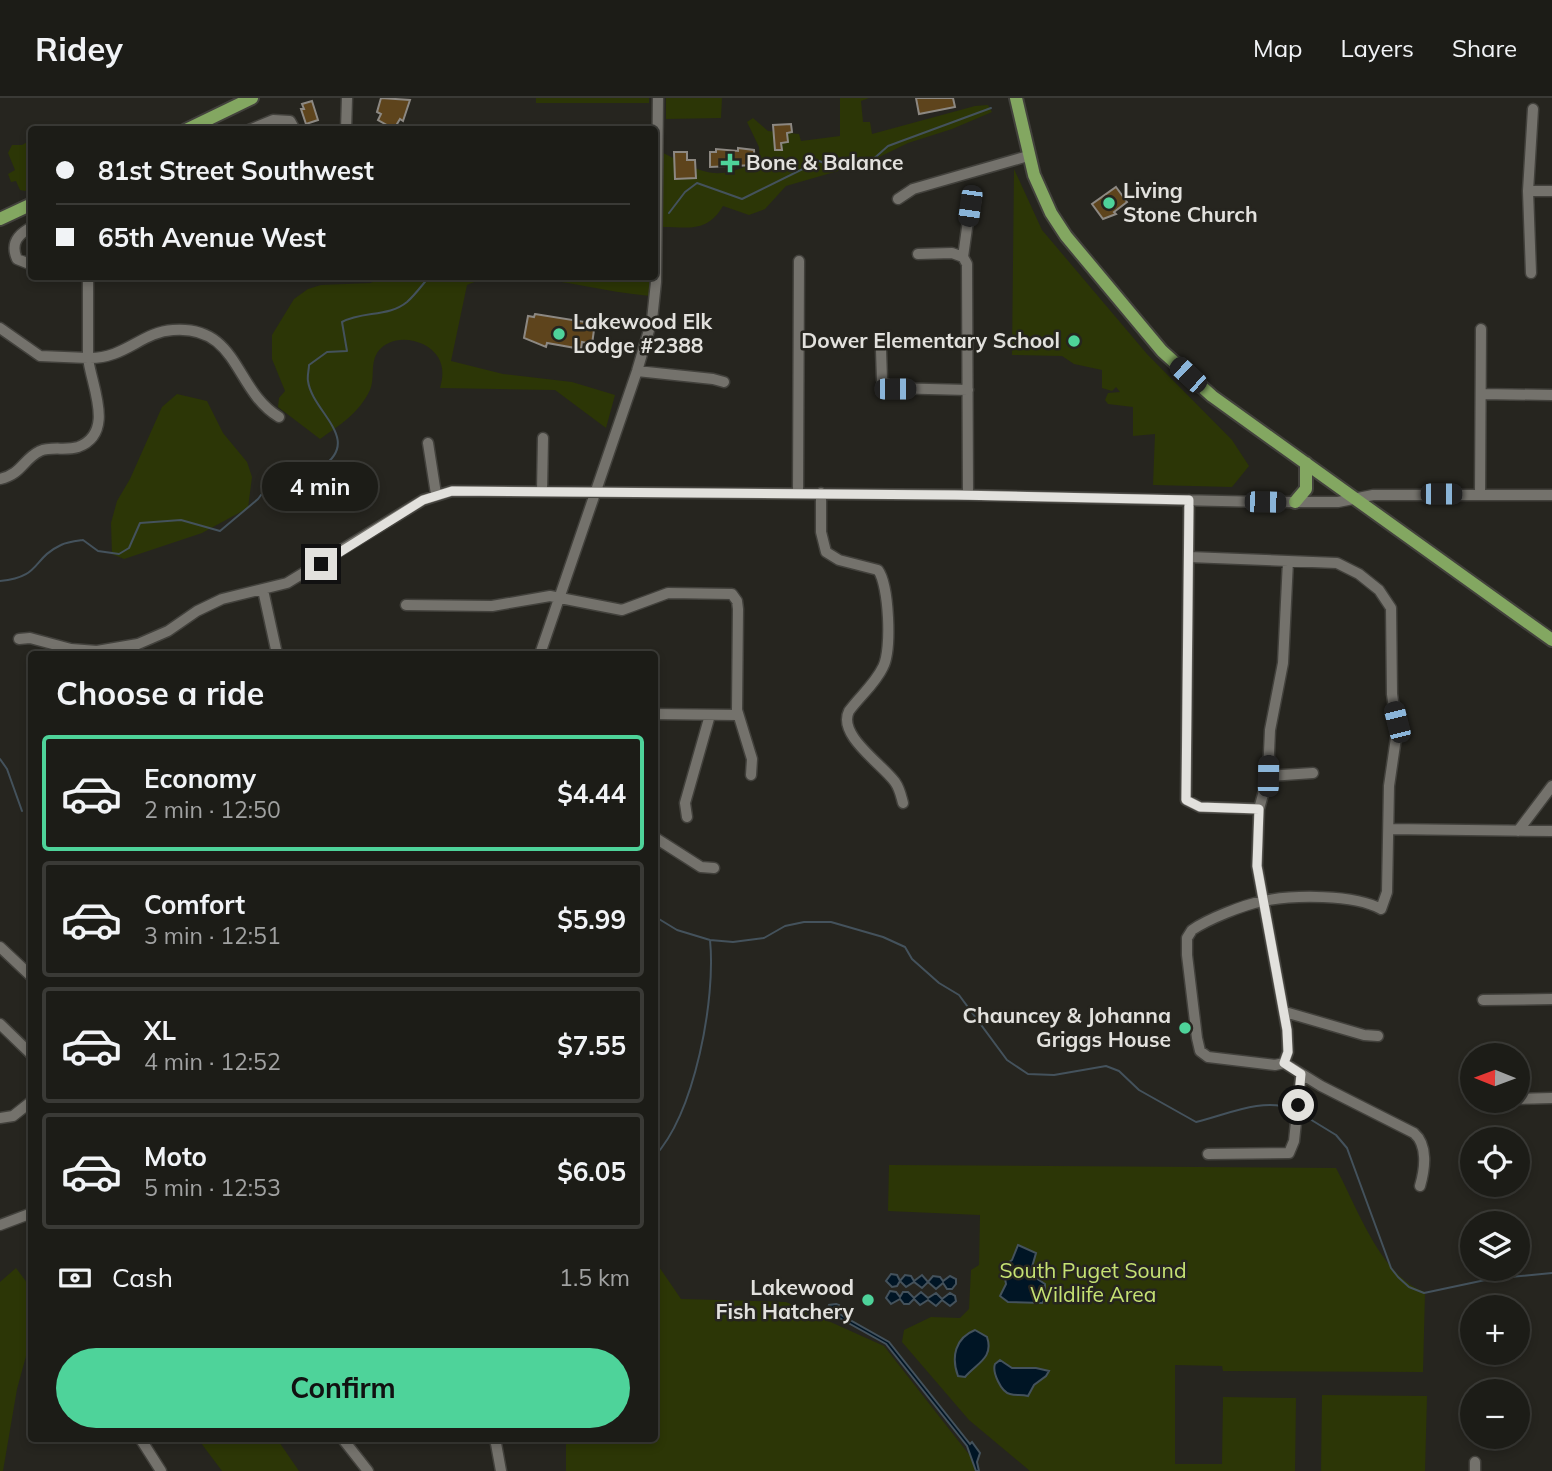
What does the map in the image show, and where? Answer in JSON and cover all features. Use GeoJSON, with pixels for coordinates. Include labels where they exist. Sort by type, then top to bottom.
{"type":"FeatureCollection","features":[{"type":"Feature","properties":{"kind":"main road"},"geometry":{"type":"LineString","coordinates":[[194,126],[252,98]]}},
{"type":"Feature","properties":{"kind":"main road"},"geometry":{"type":"LineString","coordinates":[[1016,98],[1028,156],[1041,192],[1073,244],[1162,351],[1212,396],[1552,640]]}},
{"type":"Feature","properties":{"kind":"main road"},"geometry":{"type":"LineString","coordinates":[[0,219],[28,206]]}},
{"type":"Feature","properties":{"kind":"main road"},"geometry":{"type":"LineString","coordinates":[[1295,502],[1306,489],[1306,463]]}},
{"type":"Feature","properties":{"kind":"street"},"geometry":{"type":"LineString","coordinates":[[346,126],[347,98]]}},
{"type":"Feature","properties":{"kind":"street"},"geometry":{"type":"LineString","coordinates":[[658,98],[658,126]]}},
{"type":"Feature","properties":{"kind":"street"},"geometry":{"type":"LineString","coordinates":[[1531,273],[1528,191],[1533,109]]}},
{"type":"Feature","properties":{"kind":"street"},"geometry":{"type":"LineString","coordinates":[[261,126],[282,119],[290,121],[293,126]]}},
{"type":"Feature","properties":{"kind":"street"},"geometry":{"type":"LineString","coordinates":[[898,199],[910,190],[1028,156]]}},
{"type":"Feature","properties":{"kind":"street"},"geometry":{"type":"LineString","coordinates":[[1528,191],[1552,191]]}},
{"type":"Feature","properties":{"kind":"street"},"geometry":{"type":"LineString","coordinates":[[28,230],[19,235],[14,246],[17,259],[28,263]]}},
{"type":"Feature","properties":{"kind":"street"},"geometry":{"type":"LineString","coordinates":[[963,257],[968,231]]}},
{"type":"Feature","properties":{"kind":"street"},"geometry":{"type":"LineString","coordinates":[[918,254],[952,253],[963,257],[967,264],[968,495]]}},
{"type":"Feature","properties":{"kind":"street"},"geometry":{"type":"LineString","coordinates":[[798,493],[799,261]]}},
{"type":"Feature","properties":{"kind":"street"},"geometry":{"type":"LineString","coordinates":[[0,479],[15,474],[40,451],[78,447],[95,432],[100,414],[88,358],[88,280]]}},
{"type":"Feature","properties":{"kind":"street"},"geometry":{"type":"LineString","coordinates":[[541,651],[638,370],[652,321],[656,280]]}},
{"type":"Feature","properties":{"kind":"street"},"geometry":{"type":"LineString","coordinates":[[0,328],[37,355],[88,358],[112,356],[164,331],[200,333],[222,345],[256,396],[279,417]]}},
{"type":"Feature","properties":{"kind":"street"},"geometry":{"type":"LineString","coordinates":[[1480,494],[1481,329]]}},
{"type":"Feature","properties":{"kind":"street"},"geometry":{"type":"LineString","coordinates":[[881,350],[881,373],[886,386],[895,389],[968,390]]}},
{"type":"Feature","properties":{"kind":"street"},"geometry":{"type":"LineString","coordinates":[[638,370],[724,382]]}},
{"type":"Feature","properties":{"kind":"street"},"geometry":{"type":"LineString","coordinates":[[1482,394],[1552,395]]}},
{"type":"Feature","properties":{"kind":"street"},"geometry":{"type":"LineString","coordinates":[[542,491],[543,438]]}},
{"type":"Feature","properties":{"kind":"street"},"geometry":{"type":"LineString","coordinates":[[428,443],[436,494]]}},
{"type":"Feature","properties":{"kind":"street"},"geometry":{"type":"LineString","coordinates":[[114,651],[157,636],[222,599],[287,583],[436,494],[470,490],[968,495],[1295,502],[1338,502],[1373,495],[1552,495]]}},
{"type":"Feature","properties":{"kind":"street"},"geometry":{"type":"LineString","coordinates":[[821,493],[821,532],[826,552],[839,560],[878,569],[884,581],[888,644],[885,664],[845,720],[855,739],[895,783],[903,803]]}},
{"type":"Feature","properties":{"kind":"street"},"geometry":{"type":"LineString","coordinates":[[1189,500],[1186,800],[1189,804],[1200,807],[1259,809]]}},
{"type":"Feature","properties":{"kind":"street"},"geometry":{"type":"LineString","coordinates":[[1189,557],[1344,565],[1379,590],[1388,601],[1392,614],[1392,694],[1397,731],[1389,786],[1387,892],[1381,909],[1357,899],[1265,901],[1198,926],[1187,938],[1200,1051],[1208,1057],[1275,1065],[1284,1063],[1419,1137],[1423,1152],[1420,1186]]}},
{"type":"Feature","properties":{"kind":"street"},"geometry":{"type":"LineString","coordinates":[[1284,1063],[1289,1045],[1257,861],[1259,809],[1268,776],[1270,730],[1283,663],[1288,561]]}},
{"type":"Feature","properties":{"kind":"street"},"geometry":{"type":"LineString","coordinates":[[263,590],[276,651]]}},
{"type":"Feature","properties":{"kind":"street"},"geometry":{"type":"LineString","coordinates":[[406,605],[492,606],[545,596],[614,610],[627,609],[668,593],[723,592],[736,598],[737,715],[751,759],[751,775]]}},
{"type":"Feature","properties":{"kind":"street"},"geometry":{"type":"LineString","coordinates":[[19,639],[30,638],[89,651]]}},
{"type":"Feature","properties":{"kind":"street"},"geometry":{"type":"LineString","coordinates":[[658,714],[737,715]]}},
{"type":"Feature","properties":{"kind":"street"},"geometry":{"type":"LineString","coordinates":[[687,817],[685,803],[710,715]]}},
{"type":"Feature","properties":{"kind":"street"},"geometry":{"type":"LineString","coordinates":[[1268,776],[1313,773]]}},
{"type":"Feature","properties":{"kind":"street"},"geometry":{"type":"LineString","coordinates":[[1518,831],[1552,786]]}},
{"type":"Feature","properties":{"kind":"street"},"geometry":{"type":"LineString","coordinates":[[1389,829],[1552,831]]}},
{"type":"Feature","properties":{"kind":"street"},"geometry":{"type":"LineString","coordinates":[[658,832],[710,867],[701,867],[658,840]]}},
{"type":"Feature","properties":{"kind":"street"},"geometry":{"type":"LineString","coordinates":[[0,947],[28,973]]}},
{"type":"Feature","properties":{"kind":"street"},"geometry":{"type":"LineString","coordinates":[[1483,1000],[1552,999]]}},
{"type":"Feature","properties":{"kind":"street"},"geometry":{"type":"LineString","coordinates":[[1284,1012],[1378,1037]]}},
{"type":"Feature","properties":{"kind":"street"},"geometry":{"type":"LineString","coordinates":[[0,1024],[28,1051]]}},
{"type":"Feature","properties":{"kind":"street"},"geometry":{"type":"LineString","coordinates":[[1208,1154],[1284,1155],[1291,1151],[1301,1074]]}},
{"type":"Feature","properties":{"kind":"street"},"geometry":{"type":"LineString","coordinates":[[1530,1099],[1552,1098]]}},
{"type":"Feature","properties":{"kind":"street"},"geometry":{"type":"LineString","coordinates":[[0,1118],[13,1116],[28,1104]]}},
{"type":"Feature","properties":{"kind":"street"},"geometry":{"type":"LineString","coordinates":[[0,1225],[28,1214]]}},
{"type":"Feature","properties":{"kind":"street"},"geometry":{"type":"LineString","coordinates":[[143,1442],[161,1471]]}},
{"type":"Feature","properties":{"kind":"street"},"geometry":{"type":"LineString","coordinates":[[345,1442],[368,1471]]}},
{"type":"Feature","properties":{"kind":"street"},"geometry":{"type":"LineString","coordinates":[[496,1442],[501,1471]]}},
{"type":"Feature","properties":{"kind":"green space"},"geometry":{"type":"Polygon","coordinates":[[[536,98],[649,98],[649,103],[536,103],[536,98]]]}},
{"type":"Feature","properties":{"kind":"green space"},"geometry":{"type":"Polygon","coordinates":[[[666,98],[722,98],[721,118],[666,119],[666,98]]]}},
{"type":"Feature","properties":{"kind":"green space"},"geometry":{"type":"Polygon","coordinates":[[[840,98],[869,98],[861,101],[863,122],[870,122],[872,134],[975,106],[988,105],[992,112],[908,143],[869,162],[786,186],[765,209],[749,215],[723,206],[711,221],[704,225],[662,227],[661,152],[700,170],[720,173],[731,171],[760,160],[759,147],[747,122],[753,118],[768,131],[799,134],[801,141],[840,136],[840,98]]]}},
{"type":"Feature","properties":{"kind":"green space"},"geometry":{"type":"Polygon","coordinates":[[[28,142],[28,190],[25,191],[20,190],[16,181],[11,182],[8,174],[15,170],[8,153],[12,145],[28,142]]]}},
{"type":"Feature","properties":{"kind":"green space"},"geometry":{"type":"Polygon","coordinates":[[[1014,169],[1042,230],[1147,354],[1232,440],[1249,466],[1232,487],[1153,485],[1155,434],[1133,436],[1133,407],[1108,404],[1105,400],[1108,393],[1120,392],[1116,387],[1112,391],[1102,388],[1102,370],[1074,364],[1062,356],[1012,355],[1014,169]]]}},
{"type":"Feature","properties":{"kind":"green space"},"geometry":{"type":"Polygon","coordinates":[[[379,280],[480,280],[467,285],[451,361],[503,374],[572,382],[615,395],[606,428],[555,390],[440,388],[442,368],[433,351],[417,342],[399,340],[383,346],[377,353],[366,398],[348,418],[320,439],[278,407],[279,398],[285,391],[272,359],[272,335],[294,299],[308,289],[321,285],[370,283],[379,280]]]}},
{"type":"Feature","properties":{"kind":"green space"},"geometry":{"type":"Polygon","coordinates":[[[550,280],[649,280],[650,296],[550,280]]]}},
{"type":"Feature","properties":{"kind":"green space"},"geometry":{"type":"Polygon","coordinates":[[[177,394],[207,401],[223,433],[247,462],[252,477],[248,508],[202,533],[124,559],[112,554],[111,523],[117,501],[130,479],[162,407],[177,394]]]}},
{"type":"Feature","properties":{"kind":"green space","name":"South Puget Sound Wildlife Area"},"geometry":{"type":"Polygon","coordinates":[[[889,1165],[1336,1168],[1383,1256],[1409,1284],[1425,1292],[1423,1372],[1223,1371],[1222,1366],[1175,1365],[1175,1464],[1222,1464],[1223,1397],[1296,1398],[1295,1471],[1030,1471],[969,1420],[902,1342],[904,1330],[931,1317],[960,1318],[969,1309],[971,1270],[979,1265],[980,1215],[888,1211],[889,1165]]]}},
{"type":"Feature","properties":{"kind":"green space"},"geometry":{"type":"Polygon","coordinates":[[[658,1265],[681,1299],[786,1302],[884,1346],[971,1457],[975,1471],[566,1471],[566,1442],[658,1442],[658,1265]]]}},
{"type":"Feature","properties":{"kind":"green space"},"geometry":{"type":"Polygon","coordinates":[[[16,1268],[28,1284],[28,1349],[17,1389],[3,1471],[0,1471],[0,1282],[16,1268]]]}},
{"type":"Feature","properties":{"kind":"green space"},"geometry":{"type":"Polygon","coordinates":[[[1322,1395],[1427,1396],[1425,1471],[1321,1471],[1322,1395]]]}},
{"type":"Feature","properties":{"kind":"green space"},"geometry":{"type":"Polygon","coordinates":[[[200,1442],[279,1442],[299,1471],[222,1471],[200,1442]]]}},
{"type":"Feature","properties":{"kind":"water"},"geometry":{"type":"Polygon","coordinates":[[[1018,1245],[1036,1253],[1030,1274],[1045,1284],[1045,1299],[1042,1303],[1008,1302],[1000,1296],[1006,1284],[1003,1267],[1012,1260],[1018,1245]]]}},
{"type":"Feature","properties":{"kind":"water"},"geometry":{"type":"Polygon","coordinates":[[[891,1274],[897,1275],[900,1281],[897,1286],[892,1287],[886,1281],[891,1274]]]}},
{"type":"Feature","properties":{"kind":"water"},"geometry":{"type":"Polygon","coordinates":[[[905,1275],[911,1276],[914,1281],[922,1275],[928,1282],[922,1288],[914,1282],[906,1287],[900,1281],[905,1275]]]}},
{"type":"Feature","properties":{"kind":"water"},"geometry":{"type":"Polygon","coordinates":[[[933,1276],[940,1277],[943,1281],[950,1276],[956,1279],[952,1289],[947,1289],[943,1283],[936,1289],[928,1282],[933,1276]]]}},
{"type":"Feature","properties":{"kind":"water"},"geometry":{"type":"Polygon","coordinates":[[[890,1291],[896,1292],[900,1297],[903,1292],[908,1292],[914,1298],[921,1292],[928,1298],[936,1293],[942,1299],[950,1293],[955,1296],[956,1301],[950,1306],[942,1300],[936,1306],[928,1300],[920,1305],[914,1299],[909,1304],[904,1304],[900,1299],[891,1304],[886,1298],[890,1291]]]}},
{"type":"Feature","properties":{"kind":"water"},"geometry":{"type":"Polygon","coordinates":[[[829,1305],[839,1305],[836,1312],[889,1342],[980,1453],[977,1462],[979,1471],[976,1471],[967,1446],[886,1344],[834,1315],[828,1309],[829,1305]]]}},
{"type":"Feature","properties":{"kind":"water"},"geometry":{"type":"Polygon","coordinates":[[[975,1330],[987,1337],[988,1350],[983,1360],[965,1377],[958,1376],[956,1349],[968,1333],[975,1330]]]}},
{"type":"Feature","properties":{"kind":"water"},"geometry":{"type":"Polygon","coordinates":[[[1000,1360],[1012,1368],[1049,1371],[1034,1385],[1028,1396],[1012,1395],[1003,1390],[996,1376],[995,1364],[1000,1360]]]}},
{"type":"Feature","properties":{"kind":"building"},"geometry":{"type":"Polygon","coordinates":[[[381,98],[410,100],[403,121],[400,119],[396,126],[389,126],[378,120],[381,114],[377,112],[381,98]]]}},
{"type":"Feature","properties":{"kind":"building"},"geometry":{"type":"Polygon","coordinates":[[[916,98],[953,98],[955,107],[919,114],[916,98]]]}},
{"type":"Feature","properties":{"kind":"building"},"geometry":{"type":"Polygon","coordinates":[[[312,101],[318,120],[306,124],[302,104],[312,101]]]}},
{"type":"Feature","properties":{"kind":"building"},"geometry":{"type":"Polygon","coordinates":[[[791,124],[792,132],[787,133],[788,142],[781,143],[782,150],[775,150],[773,125],[791,124]]]}},
{"type":"Feature","properties":{"kind":"building"},"geometry":{"type":"Polygon","coordinates":[[[738,148],[754,150],[755,165],[710,167],[710,152],[716,152],[716,149],[738,151],[738,148]]]}},
{"type":"Feature","properties":{"kind":"building"},"geometry":{"type":"Polygon","coordinates":[[[674,152],[687,152],[687,160],[695,160],[696,178],[675,179],[674,152]]]}},
{"type":"Feature","properties":{"kind":"building","name":"Living Stone Church"},"geometry":{"type":"Polygon","coordinates":[[[1116,187],[1127,202],[1114,212],[1116,214],[1103,219],[1092,204],[1116,187]]]}},
{"type":"Feature","properties":{"kind":"building","name":"Lakewood Elk Lodge #2388"},"geometry":{"type":"Polygon","coordinates":[[[535,314],[585,322],[584,328],[594,330],[592,344],[582,342],[581,349],[547,343],[546,347],[524,338],[528,316],[534,317],[535,314]]]}},
{"type":"Feature","properties":{"kind":"waterway"},"geometry":{"type":"LineString","coordinates":[[669,213],[685,192],[697,183],[742,199],[819,161],[861,170],[888,146],[991,108]]}},
{"type":"Feature","properties":{"kind":"waterway"},"geometry":{"type":"LineString","coordinates":[[0,581],[23,576],[51,550],[69,542],[83,540],[98,551],[119,554],[129,548],[140,523],[181,520],[220,531],[258,499],[270,483],[298,479],[322,467],[333,457],[338,446],[337,436],[311,392],[309,365],[327,352],[347,351],[342,322],[400,307],[427,280]]}},
{"type":"Feature","properties":{"kind":"waterway"},"geometry":{"type":"LineString","coordinates":[[0,759],[7,769],[22,811]]}},
{"type":"Feature","properties":{"kind":"waterway"},"geometry":{"type":"LineString","coordinates":[[658,918],[677,930],[710,940],[733,942],[764,938],[785,926],[804,922],[831,922],[883,937],[905,947],[912,959],[939,983],[959,995],[1007,1060],[1028,1074],[1054,1075],[1106,1066],[1119,1071],[1139,1090],[1196,1122],[1257,1106],[1292,1109]]}},
{"type":"Feature","properties":{"kind":"waterway"},"geometry":{"type":"LineString","coordinates":[[658,1151],[681,1113],[700,1054],[710,993],[710,940]]}},
{"type":"Feature","properties":{"kind":"waterway"},"geometry":{"type":"LineString","coordinates":[[1300,1113],[1336,1135],[1347,1148],[1391,1268],[1409,1287],[1424,1293],[1490,1279],[1552,1273]]}},
{"type":"Feature","properties":{"kind":"place","name":"Bone & Balance"},"geometry":{"type":"Point","coordinates":[730,163]}},
{"type":"Feature","properties":{"kind":"place","name":"Living Stone Church"},"geometry":{"type":"Point","coordinates":[1109,203]}},
{"type":"Feature","properties":{"kind":"place","name":"Lakewood Elk Lodge #2388"},"geometry":{"type":"Point","coordinates":[559,334]}},
{"type":"Feature","properties":{"kind":"place","name":"Dower Elementary School"},"geometry":{"type":"Point","coordinates":[1074,341]}},
{"type":"Feature","properties":{"kind":"place","name":"Chauncey & Johanna Griggs House"},"geometry":{"type":"Point","coordinates":[1185,1028]}},
{"type":"Feature","properties":{"kind":"place","name":"Lakewood Fish Hatchery"},"geometry":{"type":"Point","coordinates":[868,1300]}},
{"type":"Feature","properties":{"kind":"route"},"geometry":{"type":"LineString","coordinates":[[321,564],[423,500],[441,492],[452,491],[821,493],[1189,500],[1186,800],[1189,804],[1200,807],[1259,809],[1257,866],[1287,1030],[1289,1045],[1284,1063],[1301,1074],[1298,1105]]}}]}
